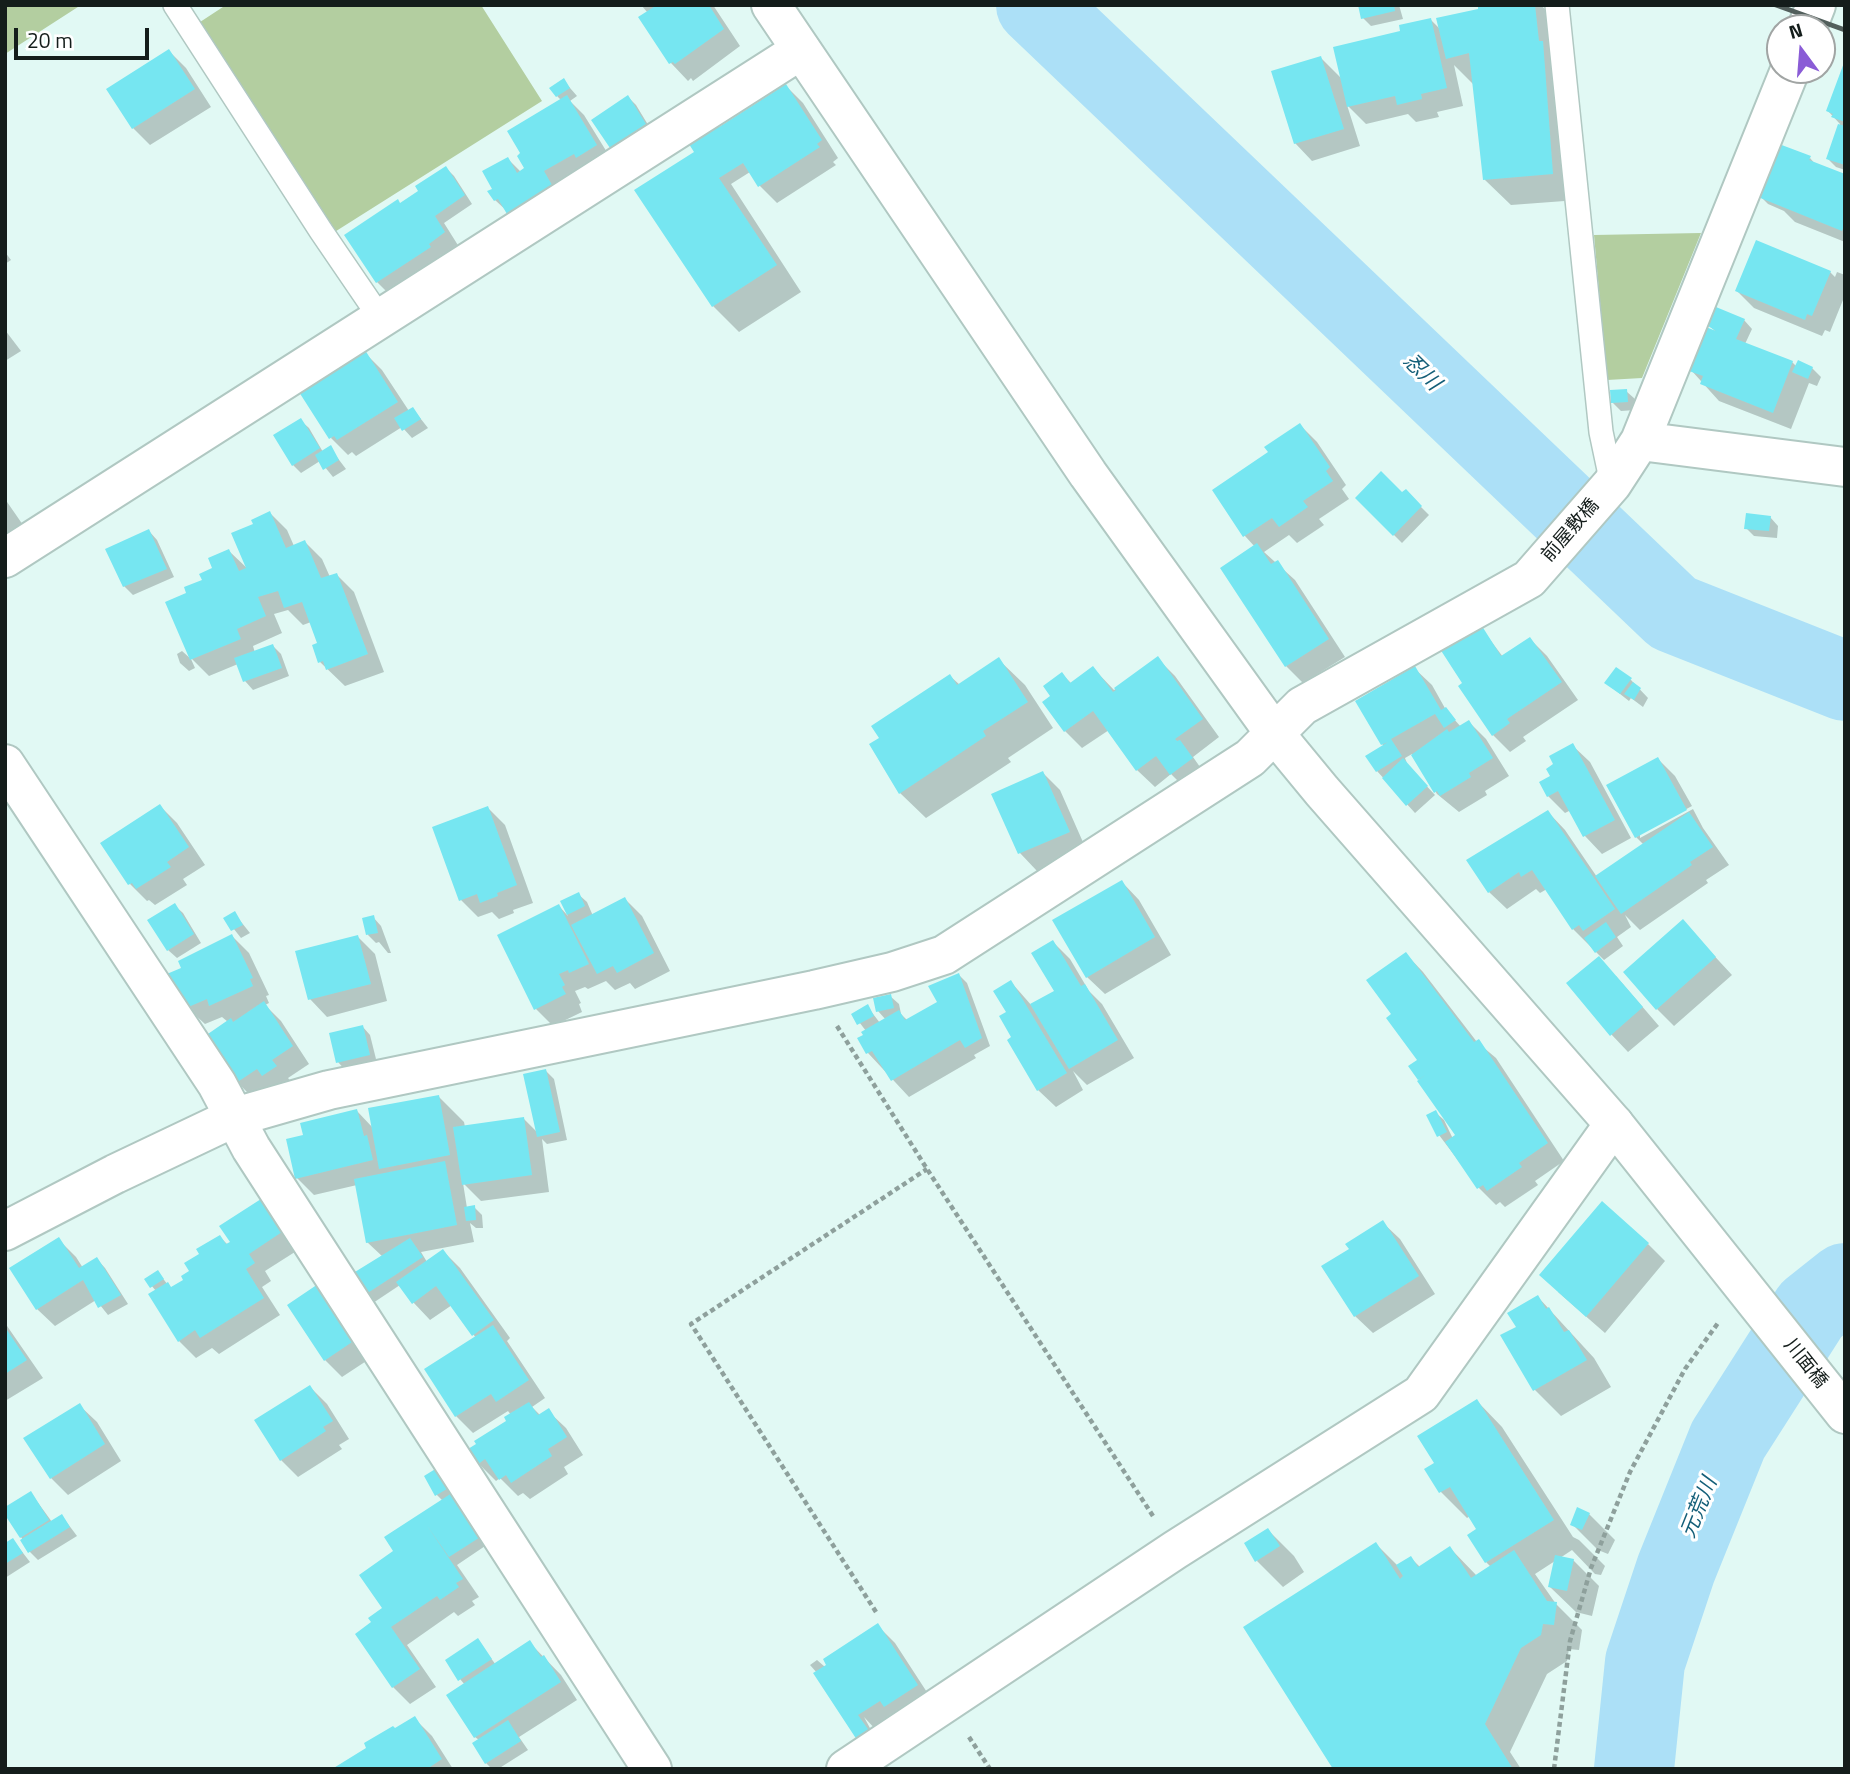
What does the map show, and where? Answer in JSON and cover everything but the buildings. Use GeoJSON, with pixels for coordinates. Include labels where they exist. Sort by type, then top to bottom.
{"type":"FeatureCollection","features":[{"type":"Feature","properties":{"kind":"street","name":"川面橋"},"geometry":{"type":"LineString","coordinates":[[771,5],[1088,474],[1275,734],[1614,1124],[1845,1414]]}},
{"type":"Feature","properties":{"kind":"street"},"geometry":{"type":"LineString","coordinates":[[5,558],[801,50]]}},
{"type":"Feature","properties":{"kind":"street","name":"前屋敷橋"},"geometry":{"type":"LineString","coordinates":[[5,1231],[115,1174],[236,1117],[329,1090],[814,990],[892,972],[944,955],[1250,758],[1302,706],[1529,579],[1612,484],[1640,441],[1784,84]]}},
{"type":"Feature","properties":{"kind":"street"},"geometry":{"type":"LineString","coordinates":[[1640,441],[1845,467]]}},
{"type":"Feature","properties":{"kind":"street"},"geometry":{"type":"LineString","coordinates":[[5,764],[217,1084],[251,1148],[652,1769]]}},
{"type":"Feature","properties":{"kind":"street"},"geometry":{"type":"LineString","coordinates":[[846,1769],[1175,1550],[1421,1394],[1614,1124]]}},
{"type":"Feature","properties":{"kind":"lane"},"geometry":{"type":"LineString","coordinates":[[175,5],[381,319]]}},
{"type":"Feature","properties":{"kind":"lane"},"geometry":{"type":"LineString","coordinates":[[1557,5],[1601,432],[1612,484]]}},
{"type":"Feature","properties":{"kind":"path"},"geometry":{"type":"LineString","coordinates":[[814,990],[926,1169],[1175,1550]]}},
{"type":"Feature","properties":{"kind":"path"},"geometry":{"type":"LineString","coordinates":[[876,1612],[691,1324],[926,1169]]}},
{"type":"Feature","properties":{"kind":"path"},"geometry":{"type":"LineString","coordinates":[[1554,1769],[1570,1641],[1591,1568],[1630,1472],[1685,1369],[1754,1301]]}},
{"type":"Feature","properties":{"kind":"green space"},"geometry":{"type":"Polygon","coordinates":[[[5,5],[81,5],[5,54],[5,5]]]}},
{"type":"Feature","properties":{"kind":"green space"},"geometry":{"type":"Polygon","coordinates":[[[226,5],[481,5],[542,101],[333,233],[197,24],[226,5]]]}},
{"type":"Feature","properties":{"kind":"green space"},"geometry":{"type":"Polygon","coordinates":[[[1701,233],[1642,378],[1607,380],[1594,235],[1701,233]]]}},
{"type":"Feature","properties":{"kind":"waterway","name":"忍川"},"geometry":{"type":"LineString","coordinates":[[1036,5],[1673,613],[1845,681]]}},
{"type":"Feature","properties":{"kind":"waterway","name":"元荒川"},"geometry":{"type":"LineString","coordinates":[[1634,1769],[1645,1662],[1676,1569],[1728,1440],[1811,1310],[1845,1283]]}},
{"type":"Feature","properties":{"kind":"railway"},"geometry":{"type":"LineString","coordinates":[[1776,5],[1845,30]]}}]}
